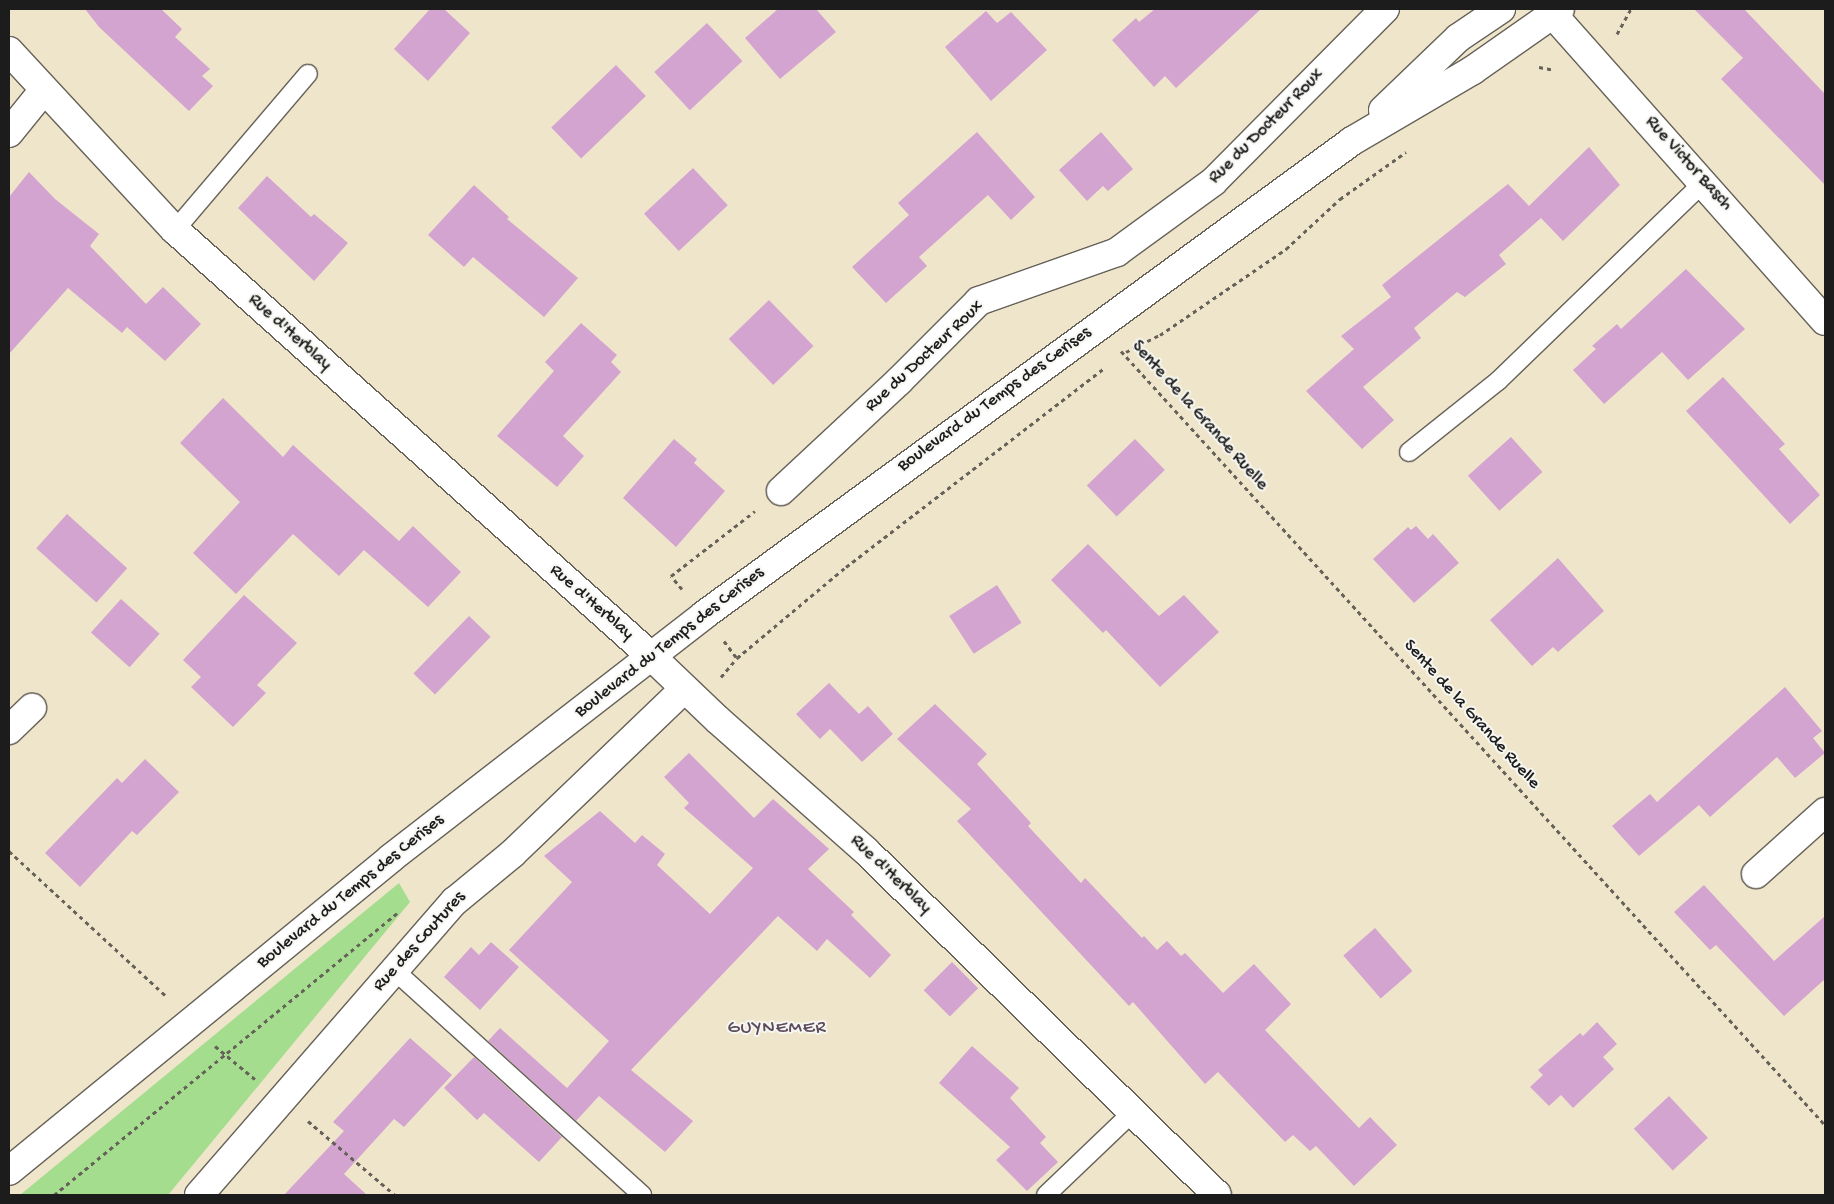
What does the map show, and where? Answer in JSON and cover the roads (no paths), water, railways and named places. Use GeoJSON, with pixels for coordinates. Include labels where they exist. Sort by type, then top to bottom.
{"type":"FeatureCollection","features":[{"type":"Feature","properties":{"kind":"main road","name":"Rue du Docteur Roux"},"geometry":{"type":"LineString","coordinates":[[781,491],[899,381],[979,302],[1117,252],[1213,182],[1385,9]]}},
{"type":"Feature","properties":{"kind":"main road","name":"Boulevard du Temps des Cerises"},"geometry":{"type":"LineString","coordinates":[[1352,141],[1458,38],[1501,9]]}},
{"type":"Feature","properties":{"kind":"main road","name":"Boulevard du Temps des Cerises"},"geometry":{"type":"LineString","coordinates":[[9,1171],[384,865],[652,657],[704,614],[1096,326],[1352,141],[1473,70],[1554,10]]}},
{"type":"Feature","properties":{"kind":"main road","name":"Rue Victor Basch"},"geometry":{"type":"LineString","coordinates":[[1554,10],[1593,58],[1825,321]]}},
{"type":"Feature","properties":{"kind":"main road","name":"Rue d'Herblay"},"geometry":{"type":"LineString","coordinates":[[9,51],[43,91],[175,230],[866,851],[1217,1195]]}},
{"type":"Feature","properties":{"kind":"main road"},"geometry":{"type":"LineString","coordinates":[[9,133],[43,91]]}},
{"type":"Feature","properties":{"kind":"main road","name":"Rue des Coutures"},"geometry":{"type":"LineString","coordinates":[[199,1195],[454,901],[512,854],[684,689]]}},
{"type":"Feature","properties":{"kind":"main road"},"geometry":{"type":"LineString","coordinates":[[9,730],[32,708]]}},
{"type":"Feature","properties":{"kind":"main road"},"geometry":{"type":"LineString","coordinates":[[1756,874],[1825,812]]}},
{"type":"Feature","properties":{"kind":"lane"},"geometry":{"type":"LineString","coordinates":[[175,230],[308,74]]}},
{"type":"Feature","properties":{"kind":"lane"},"geometry":{"type":"LineString","coordinates":[[1409,452],[1498,381],[1704,182]]}},
{"type":"Feature","properties":{"kind":"lane"},"geometry":{"type":"LineString","coordinates":[[394,970],[642,1195]]}},
{"type":"Feature","properties":{"kind":"lane"},"geometry":{"type":"LineString","coordinates":[[1046,1195],[1132,1112]]}},
{"type":"Feature","properties":{"kind":"district","name":"GUYNEMER"},"geometry":{"type":"Point","coordinates":[777,1029]}}]}
